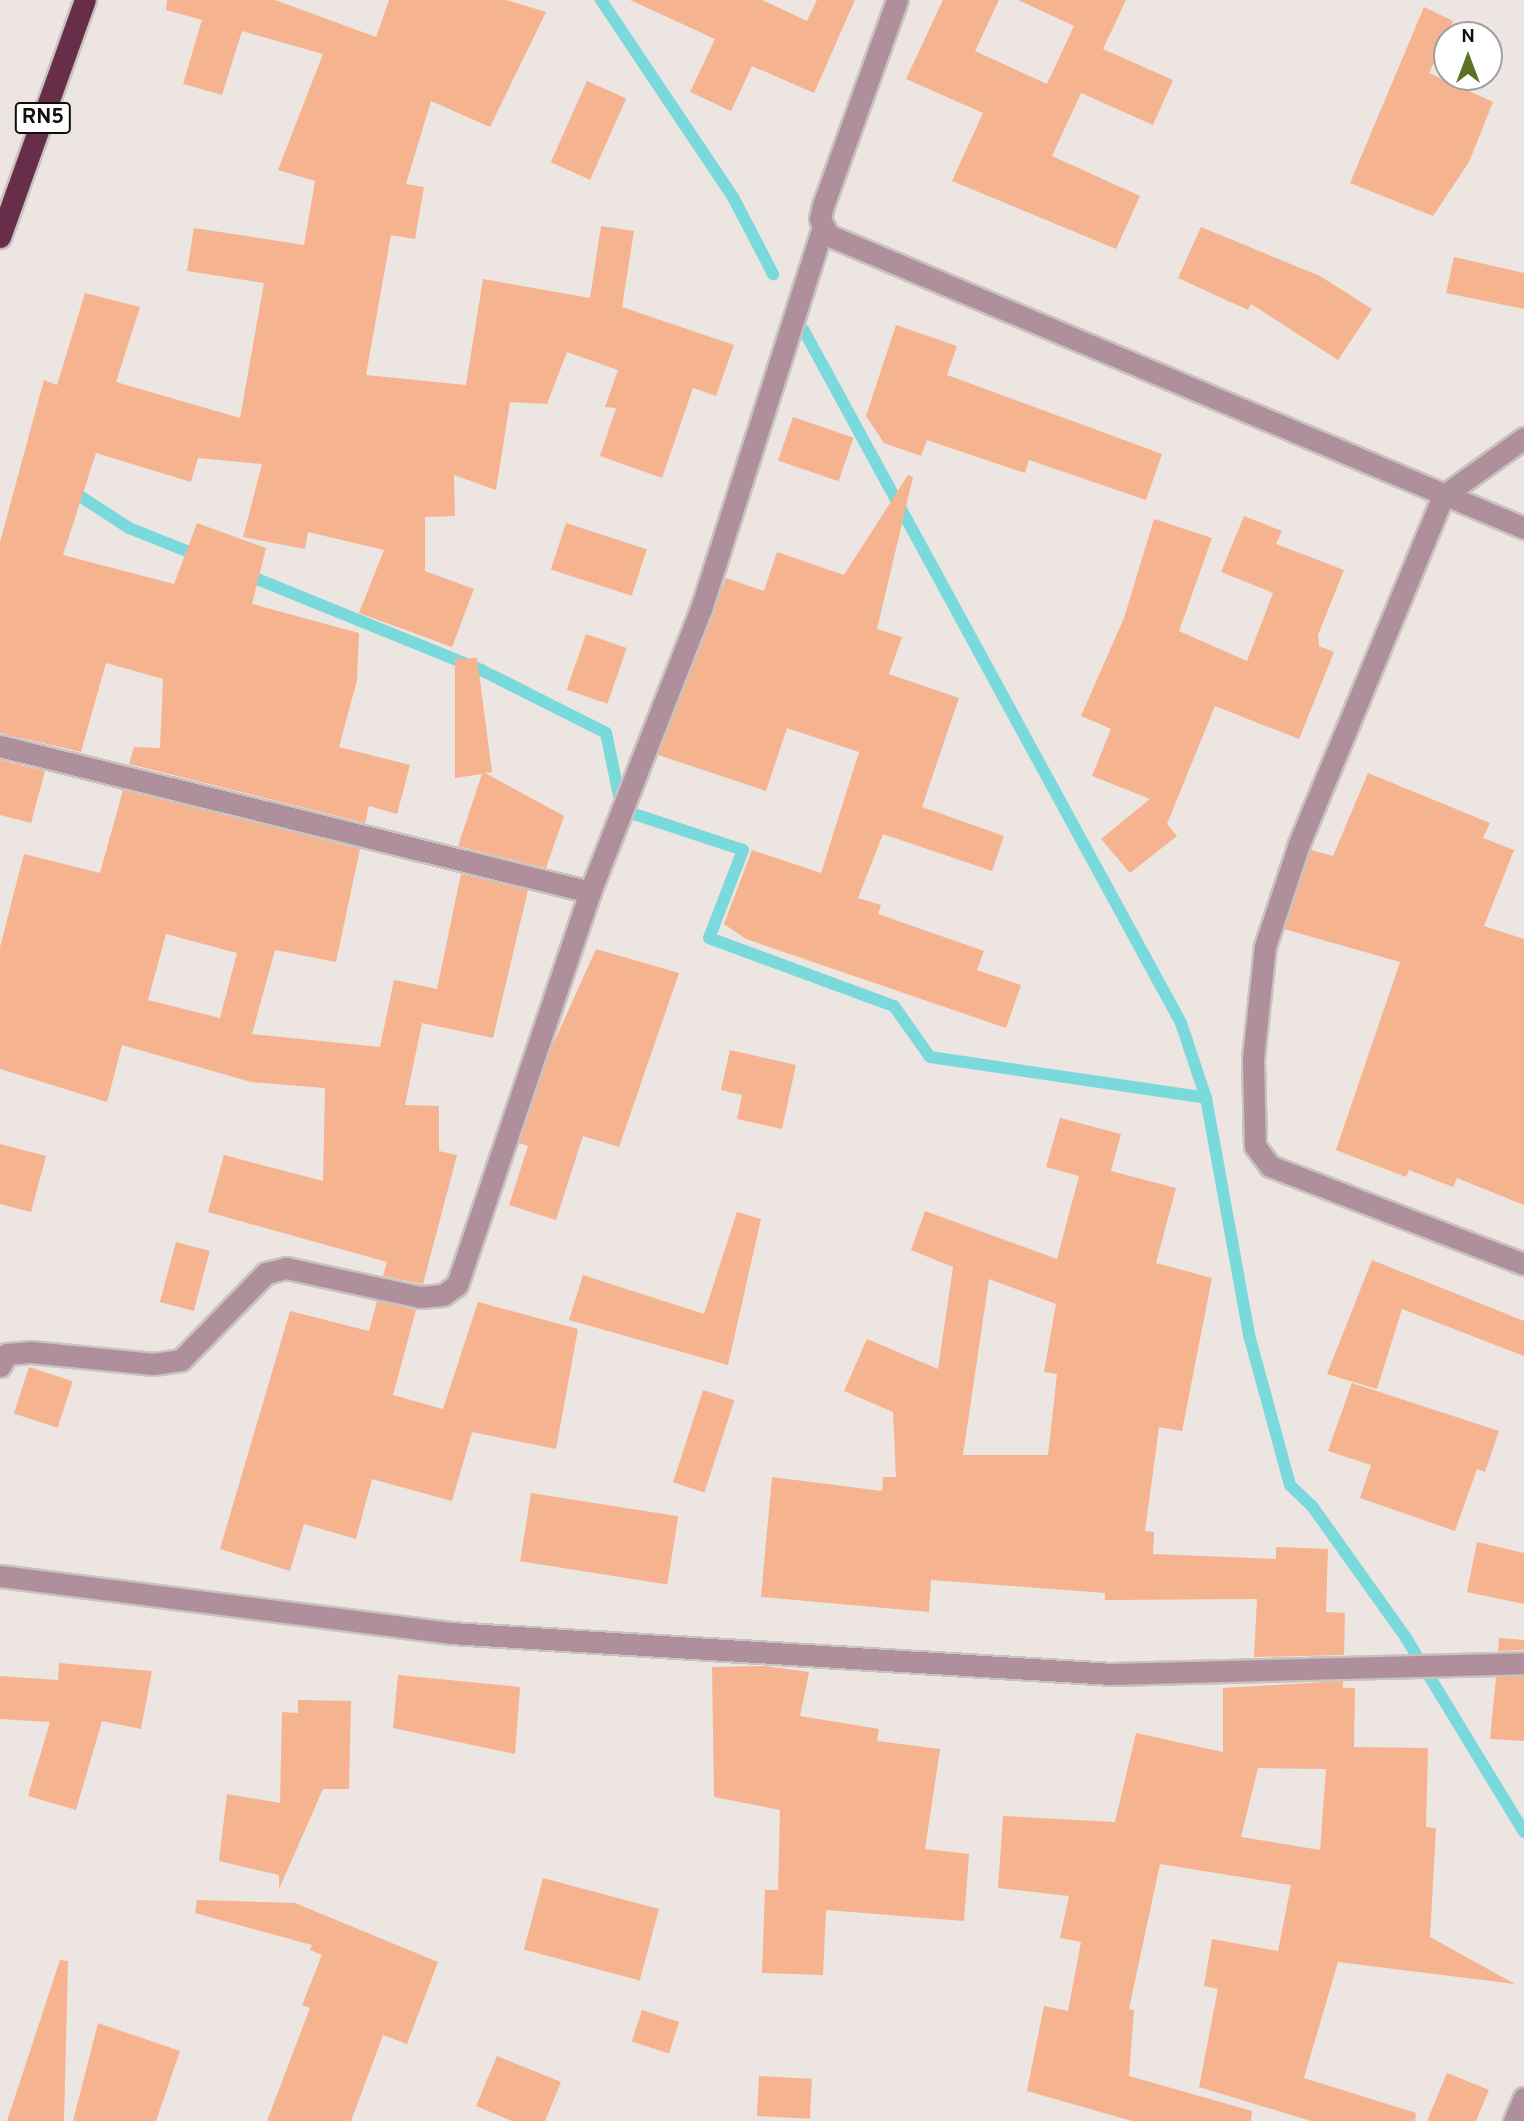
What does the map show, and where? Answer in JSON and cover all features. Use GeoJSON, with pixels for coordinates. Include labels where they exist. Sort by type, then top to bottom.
{"type":"FeatureCollection","features":[{"type":"Feature","properties":{"kind":"highway","name":"RN5"},"geometry":{"type":"LineString","coordinates":[[0,237],[85,0]]}},
{"type":"Feature","properties":{"kind":"street"},"geometry":{"type":"LineString","coordinates":[[0,1366],[7,1354],[31,1352],[153,1364],[181,1360],[266,1273],[286,1268],[420,1297],[443,1294],[457,1285],[590,892],[701,609],[822,229],[823,205],[897,0]]}},
{"type":"Feature","properties":{"kind":"street"},"geometry":{"type":"LineString","coordinates":[[822,229],[837,242],[1524,528]]}},
{"type":"Feature","properties":{"kind":"street"},"geometry":{"type":"LineString","coordinates":[[1524,438],[1443,496],[1299,844],[1265,946],[1253,1059],[1255,1146],[1270,1166],[1524,1264]]}},
{"type":"Feature","properties":{"kind":"street"},"geometry":{"type":"LineString","coordinates":[[0,746],[590,892]]}},
{"type":"Feature","properties":{"kind":"street"},"geometry":{"type":"LineString","coordinates":[[0,1576],[465,1634],[1112,1674],[1387,1664],[1524,1663]]}},
{"type":"Feature","properties":{"kind":"street"},"geometry":{"type":"LineString","coordinates":[[1514,2121],[1524,2098]]}},
{"type":"Feature","properties":{"kind":"building"},"geometry":{"type":"Polygon","coordinates":[[[167,0],[275,0],[376,37],[389,0],[506,0],[546,12],[490,127],[431,101],[406,184],[424,187],[415,239],[391,235],[366,375],[466,385],[483,279],[590,298],[601,226],[634,231],[622,307],[734,345],[716,396],[693,388],[662,478],[600,456],[616,408],[605,407],[618,370],[567,352],[547,404],[510,402],[496,490],[454,475],[455,516],[425,517],[425,571],[474,589],[452,647],[359,613],[384,550],[308,532],[305,549],[243,537],[262,464],[198,458],[191,482],[96,453],[63,555],[174,584],[197,523],[266,548],[252,604],[359,633],[357,680],[339,747],[410,765],[397,814],[369,806],[365,823],[129,764],[134,747],[160,748],[163,679],[106,663],[81,752],[0,733],[0,542],[44,380],[57,385],[85,293],[140,307],[116,382],[240,418],[264,283],[187,271],[194,228],[304,245],[315,181],[278,170],[323,54],[242,31],[222,95],[183,84],[202,20],[166,10],[167,0]]]}},
{"type":"Feature","properties":{"kind":"building"},"geometry":{"type":"Polygon","coordinates":[[[630,0],[762,0],[807,21],[817,0],[855,0],[814,93],[752,66],[731,111],[690,92],[715,39],[630,0]]]}},
{"type":"Feature","properties":{"kind":"building"},"geometry":{"type":"Polygon","coordinates":[[[943,0],[999,0],[975,51],[1047,84],[1074,26],[1018,0],[1126,0],[1103,49],[1173,80],[1153,125],[1081,93],[1052,156],[1140,196],[1116,249],[952,181],[983,113],[906,79],[943,0]]]}},
{"type":"Feature","properties":{"kind":"building"},"geometry":{"type":"Polygon","coordinates":[[[1424,7],[1453,21],[1433,21],[1433,64],[1429,73],[1433,75],[1433,91],[1469,91],[1493,102],[1469,162],[1433,216],[1350,183],[1424,7]]]}},
{"type":"Feature","properties":{"kind":"building"},"geometry":{"type":"Polygon","coordinates":[[[587,81],[626,98],[590,180],[551,162],[587,81]]]}},
{"type":"Feature","properties":{"kind":"building"},"geometry":{"type":"Polygon","coordinates":[[[1201,227],[1320,276],[1372,309],[1338,360],[1251,304],[1248,310],[1178,278],[1201,227]]]}},
{"type":"Feature","properties":{"kind":"building"},"geometry":{"type":"Polygon","coordinates":[[[1454,257],[1524,273],[1524,309],[1446,293],[1454,257]]]}},
{"type":"Feature","properties":{"kind":"building"},"geometry":{"type":"Polygon","coordinates":[[[896,325],[957,346],[947,375],[1162,454],[1146,500],[1029,460],[1025,473],[927,440],[921,456],[884,443],[866,416],[896,325]]]}},
{"type":"Feature","properties":{"kind":"building"},"geometry":{"type":"Polygon","coordinates":[[[793,417],[854,438],[839,481],[778,460],[793,417]]]}},
{"type":"Feature","properties":{"kind":"building"},"geometry":{"type":"Polygon","coordinates":[[[908,475],[913,477],[877,629],[902,637],[889,674],[959,698],[922,807],[1004,836],[992,871],[883,834],[858,898],[881,905],[878,914],[984,951],[977,970],[1021,985],[1006,1028],[746,939],[724,924],[752,850],[821,873],[859,752],[787,728],[766,791],[658,755],[726,578],[764,591],[777,552],[844,575],[908,475]]]}},
{"type":"Feature","properties":{"kind":"building"},"geometry":{"type":"Polygon","coordinates":[[[1244,516],[1282,531],[1276,544],[1344,570],[1318,635],[1319,646],[1334,652],[1299,739],[1215,706],[1167,824],[1177,836],[1130,873],[1101,839],[1150,799],[1092,776],[1111,729],[1081,716],[1124,618],[1154,519],[1212,538],[1179,631],[1247,661],[1273,593],[1221,572],[1244,516]]]}},
{"type":"Feature","properties":{"kind":"building"},"geometry":{"type":"Polygon","coordinates":[[[566,523],[647,549],[632,596],[551,570],[566,523]]]}},
{"type":"Feature","properties":{"kind":"building"},"geometry":{"type":"Polygon","coordinates":[[[586,634],[627,648],[607,704],[567,690],[586,634]]]}},
{"type":"Feature","properties":{"kind":"building"},"geometry":{"type":"Polygon","coordinates":[[[477,658],[492,772],[485,773],[564,816],[546,868],[458,846],[482,774],[455,778],[455,659],[477,658]]]}},
{"type":"Feature","properties":{"kind":"building"},"geometry":{"type":"Polygon","coordinates":[[[0,760],[45,771],[31,823],[0,815],[0,760]]]}},
{"type":"Feature","properties":{"kind":"building"},"geometry":{"type":"Polygon","coordinates":[[[1368,773],[1490,823],[1483,838],[1514,850],[1484,926],[1524,939],[1524,1205],[1457,1178],[1453,1187],[1409,1170],[1406,1177],[1336,1150],[1400,962],[1284,929],[1311,850],[1333,856],[1368,773]]]}},
{"type":"Feature","properties":{"kind":"building"},"geometry":{"type":"Polygon","coordinates":[[[123,790],[360,849],[336,962],[275,950],[252,1034],[380,1047],[394,980],[437,989],[461,874],[528,890],[493,1038],[422,1023],[405,1105],[439,1106],[439,1151],[457,1155],[423,1284],[383,1276],[387,1262],[208,1212],[224,1155],[323,1181],[325,1088],[251,1082],[122,1045],[107,1102],[0,1069],[0,947],[24,854],[100,873],[123,790]],[[166,934],[148,1000],[220,1018],[237,953],[166,934]]]}},
{"type":"Feature","properties":{"kind":"building"},"geometry":{"type":"Polygon","coordinates":[[[596,949],[679,973],[619,1147],[583,1136],[556,1220],[509,1205],[528,1146],[519,1143],[550,1051],[596,949]]]}},
{"type":"Feature","properties":{"kind":"building"},"geometry":{"type":"Polygon","coordinates":[[[730,1050],[796,1065],[782,1129],[737,1119],[742,1095],[721,1090],[730,1050]]]}},
{"type":"Feature","properties":{"kind":"building"},"geometry":{"type":"Polygon","coordinates":[[[1060,1118],[1121,1134],[1111,1171],[1176,1188],[1156,1263],[1212,1278],[1182,1431],[1159,1427],[1145,1531],[1154,1532],[1153,1554],[1276,1559],[1276,1547],[1328,1549],[1326,1612],[1345,1613],[1344,1655],[1254,1657],[1257,1599],[1105,1600],[1105,1593],[931,1580],[929,1612],[761,1597],[772,1477],[882,1491],[883,1477],[896,1477],[893,1412],[844,1391],[867,1339],[938,1369],[953,1267],[911,1250],[925,1211],[1057,1259],[1079,1176],[1046,1167],[1060,1118]],[[989,1279],[963,1455],[1048,1455],[1057,1374],[1044,1372],[1056,1304],[989,1279]]]}},
{"type":"Feature","properties":{"kind":"building"},"geometry":{"type":"Polygon","coordinates":[[[0,1144],[46,1156],[31,1212],[0,1204],[0,1144]]]}},
{"type":"Feature","properties":{"kind":"building"},"geometry":{"type":"Polygon","coordinates":[[[737,1212],[761,1219],[728,1365],[569,1320],[583,1275],[704,1314],[737,1212]]]}},
{"type":"Feature","properties":{"kind":"building"},"geometry":{"type":"Polygon","coordinates":[[[176,1242],[210,1251],[194,1311],[160,1302],[176,1242]]]}},
{"type":"Feature","properties":{"kind":"building"},"geometry":{"type":"Polygon","coordinates":[[[1372,1260],[1524,1321],[1524,1356],[1402,1309],[1377,1389],[1327,1374],[1372,1260]]]}},
{"type":"Feature","properties":{"kind":"building"},"geometry":{"type":"Polygon","coordinates":[[[377,1301],[416,1310],[393,1395],[443,1409],[478,1302],[578,1329],[556,1449],[472,1432],[452,1501],[372,1479],[356,1539],[304,1524],[290,1571],[220,1549],[290,1311],[369,1331],[377,1301]]]}},
{"type":"Feature","properties":{"kind":"building"},"geometry":{"type":"Polygon","coordinates":[[[29,1367],[73,1381],[58,1428],[14,1414],[29,1367]]]}},
{"type":"Feature","properties":{"kind":"building"},"geometry":{"type":"Polygon","coordinates":[[[1352,1383],[1499,1431],[1485,1472],[1477,1469],[1455,1531],[1360,1498],[1371,1465],[1328,1451],[1352,1383]]]}},
{"type":"Feature","properties":{"kind":"building"},"geometry":{"type":"Polygon","coordinates":[[[703,1390],[734,1400],[704,1492],[673,1482],[703,1390]]]}},
{"type":"Feature","properties":{"kind":"building"},"geometry":{"type":"Polygon","coordinates":[[[531,1493],[678,1516],[667,1584],[520,1561],[531,1493]]]}},
{"type":"Feature","properties":{"kind":"building"},"geometry":{"type":"Polygon","coordinates":[[[1477,1542],[1524,1553],[1524,1604],[1467,1592],[1477,1542]]]}},
{"type":"Feature","properties":{"kind":"building"},"geometry":{"type":"Polygon","coordinates":[[[1499,1638],[1524,1640],[1524,1650],[1498,1651],[1499,1638]]]}},
{"type":"Feature","properties":{"kind":"building"},"geometry":{"type":"Polygon","coordinates":[[[59,1663],[152,1671],[141,1729],[102,1721],[76,1810],[28,1796],[50,1722],[0,1719],[0,1676],[58,1680],[59,1663]]]}},
{"type":"Feature","properties":{"kind":"building"},"geometry":{"type":"Polygon","coordinates":[[[765,1666],[809,1672],[800,1716],[879,1729],[877,1741],[940,1749],[925,1849],[969,1854],[964,1921],[826,1910],[823,1975],[762,1973],[765,1890],[778,1890],[780,1810],[714,1797],[712,1667],[765,1666]]]}},
{"type":"Feature","properties":{"kind":"building"},"geometry":{"type":"Polygon","coordinates":[[[398,1675],[520,1687],[515,1754],[393,1728],[398,1675]]]}},
{"type":"Feature","properties":{"kind":"building"},"geometry":{"type":"Polygon","coordinates":[[[1524,1676],[1524,1741],[1490,1739],[1496,1677],[1524,1676]]]}},
{"type":"Feature","properties":{"kind":"building"},"geometry":{"type":"Polygon","coordinates":[[[1343,1681],[1343,1688],[1355,1688],[1354,1747],[1428,1748],[1426,1827],[1436,1828],[1430,1937],[1515,1984],[1338,1962],[1304,2078],[1416,2113],[1415,2121],[1311,2121],[1199,2087],[1218,1989],[1204,1986],[1212,1939],[1278,1951],[1291,1885],[1160,1864],[1129,2009],[1134,2010],[1129,2076],[1252,2111],[1251,2121],[1132,2121],[1027,2091],[1044,2006],[1068,2011],[1081,1942],[1060,1938],[1069,1896],[998,1888],[1003,1816],[1115,1822],[1136,1733],[1223,1752],[1223,1688],[1343,1681]],[[1258,1768],[1241,1837],[1320,1850],[1326,1769],[1258,1768]]]}},
{"type":"Feature","properties":{"kind":"building"},"geometry":{"type":"Polygon","coordinates":[[[298,1700],[351,1701],[349,1789],[323,1789],[279,1889],[279,1875],[219,1861],[227,1794],[280,1803],[282,1712],[298,1713],[298,1700]]]}},
{"type":"Feature","properties":{"kind":"building"},"geometry":{"type":"Polygon","coordinates":[[[543,1878],[659,1909],[640,1981],[524,1949],[543,1878]]]}},
{"type":"Feature","properties":{"kind":"building"},"geometry":{"type":"Polygon","coordinates":[[[197,1900],[295,1903],[438,1962],[407,2044],[383,2035],[351,2121],[267,2121],[310,2008],[302,2005],[322,1955],[310,1950],[312,1945],[195,1913],[197,1900]]]}},
{"type":"Feature","properties":{"kind":"building"},"geometry":{"type":"Polygon","coordinates":[[[60,1960],[68,1961],[64,2121],[7,2121],[60,1960]]]}},
{"type":"Feature","properties":{"kind":"building"},"geometry":{"type":"Polygon","coordinates":[[[642,2010],[679,2022],[669,2053],[632,2041],[642,2010]]]}},
{"type":"Feature","properties":{"kind":"building"},"geometry":{"type":"Polygon","coordinates":[[[98,2023],[180,2051],[156,2121],[73,2121],[98,2023]]]}},
{"type":"Feature","properties":{"kind":"building"},"geometry":{"type":"Polygon","coordinates":[[[497,2056],[561,2082],[545,2121],[512,2121],[476,2106],[497,2056]]]}},
{"type":"Feature","properties":{"kind":"building"},"geometry":{"type":"Polygon","coordinates":[[[1447,2073],[1489,2090],[1476,2121],[1427,2121],[1447,2073]]]}},
{"type":"Feature","properties":{"kind":"building"},"geometry":{"type":"Polygon","coordinates":[[[759,2076],[812,2079],[810,2119],[757,2116],[759,2076]]]}},
{"type":"Feature","properties":{"kind":"waterway"},"geometry":{"type":"LineString","coordinates":[[601,0],[734,199],[773,274]]}},
{"type":"Feature","properties":{"kind":"waterway"},"geometry":{"type":"LineString","coordinates":[[803,329],[1181,1023],[1206,1098],[1249,1335],[1290,1485],[1312,1506],[1406,1638],[1524,1832]]}},
{"type":"Feature","properties":{"kind":"waterway"},"geometry":{"type":"LineString","coordinates":[[69,489],[129,528],[202,557]]}},
{"type":"Feature","properties":{"kind":"waterway"},"geometry":{"type":"LineString","coordinates":[[245,574],[481,670],[606,733],[622,810],[743,850],[709,938],[894,1006],[930,1057],[1206,1098]]}}]}
